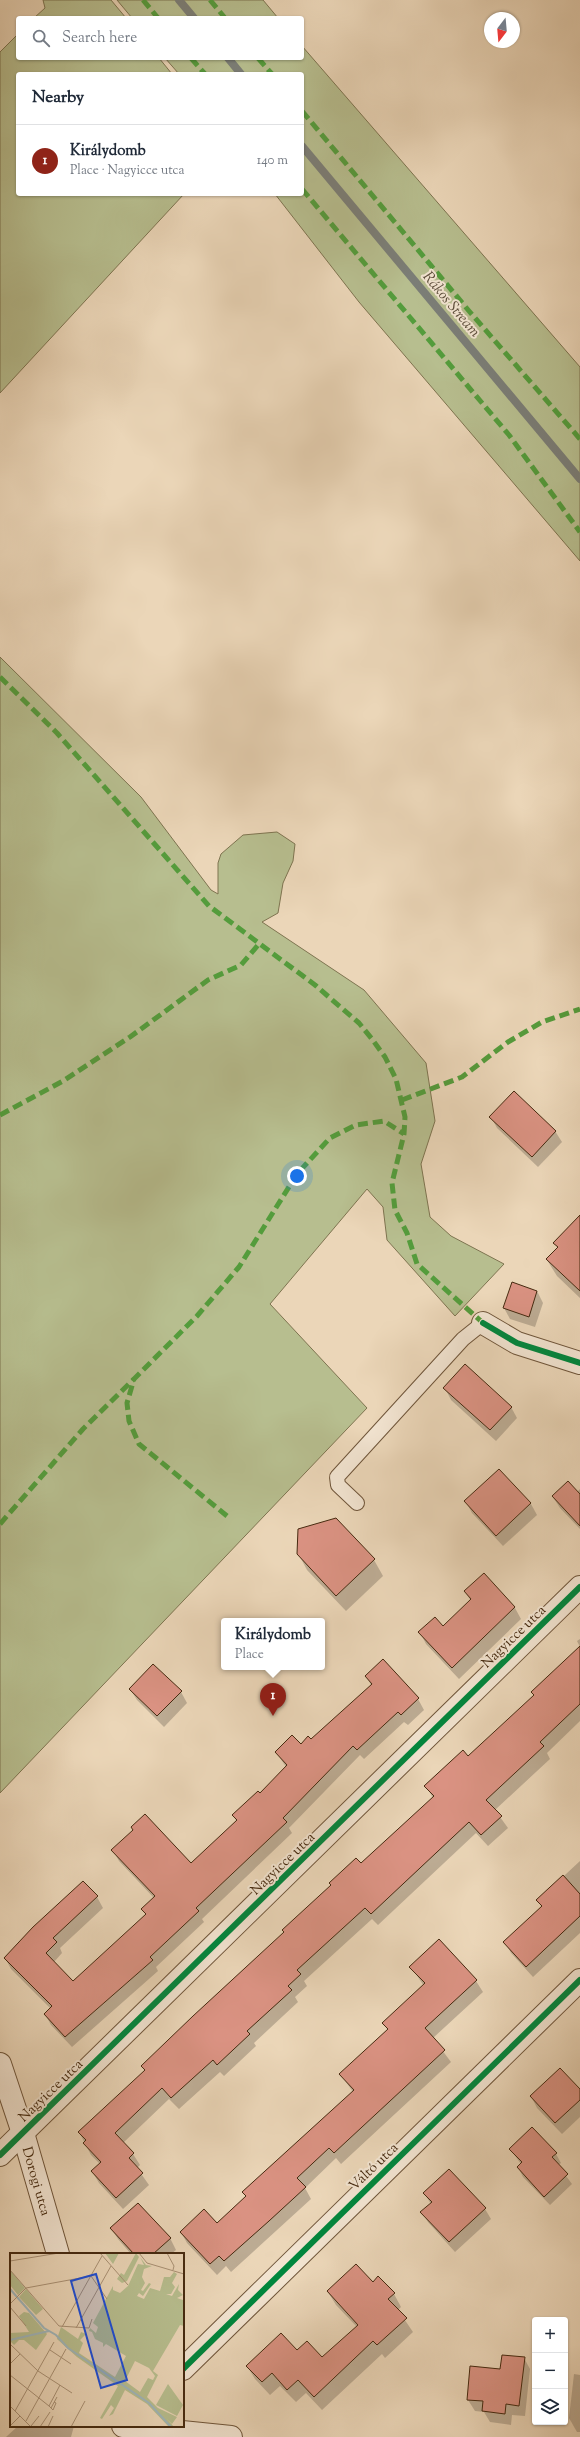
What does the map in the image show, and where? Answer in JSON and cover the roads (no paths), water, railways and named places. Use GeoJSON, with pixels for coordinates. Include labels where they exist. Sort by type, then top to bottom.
{"type":"FeatureCollection","features":[{"type":"Feature","properties":{"kind":"street"},"geometry":{"type":"LineString","coordinates":[[483,1323],[517,1343],[580,1363]]}},
{"type":"Feature","properties":{"kind":"street","name":"Nagyicce utca"},"geometry":{"type":"LineString","coordinates":[[0,2155],[580,1587]]}},
{"type":"Feature","properties":{"kind":"street","name":"Váltó utca"},"geometry":{"type":"LineString","coordinates":[[184,2368],[580,1980]]}},
{"type":"Feature","properties":{"kind":"street","name":"Dorogi utca"},"geometry":{"type":"LineString","coordinates":[[0,2064],[23,2133],[58,2253]]}},
{"type":"Feature","properties":{"kind":"street"},"geometry":{"type":"LineString","coordinates":[[121,2429],[231,2437]]}},
{"type":"Feature","properties":{"kind":"lane"},"geometry":{"type":"LineString","coordinates":[[357,1503],[338,1485],[337,1477],[463,1339],[483,1323]]}},
{"type":"Feature","properties":{"kind":"waterway","name":"Rákos Stream"},"geometry":{"type":"LineString","coordinates":[[179,0],[192,16]]}},
{"type":"Feature","properties":{"kind":"waterway","name":"Rákos Stream"},"geometry":{"type":"LineString","coordinates":[[230,60],[239,72]]}},
{"type":"Feature","properties":{"kind":"waterway","name":"Rákos Stream"},"geometry":{"type":"LineString","coordinates":[[304,148],[580,479]]}},
{"type":"Feature","properties":{"kind":"place","name":"Királydomb"},"geometry":{"type":"Point","coordinates":[273,1716]}}]}
